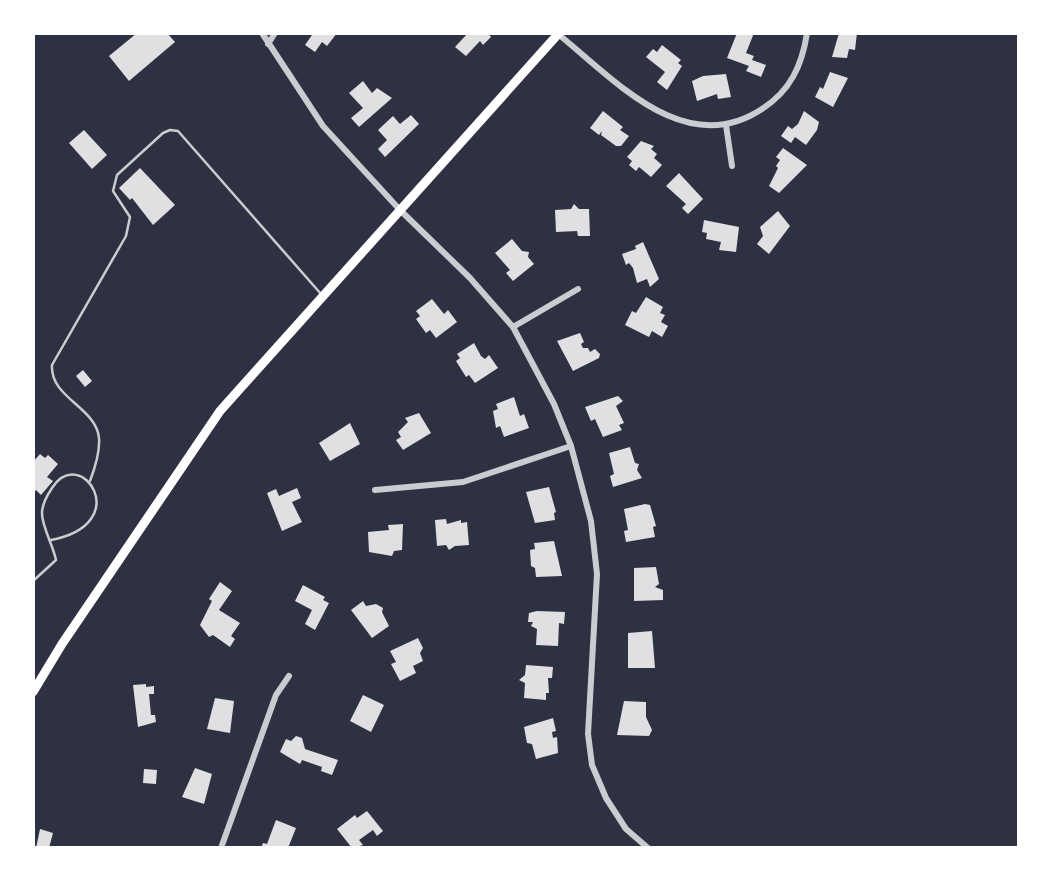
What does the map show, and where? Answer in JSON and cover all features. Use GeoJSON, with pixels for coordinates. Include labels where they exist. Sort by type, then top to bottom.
{"type":"FeatureCollection","features":[{"type":"Feature","properties":{"kind":"main road"},"geometry":{"type":"LineString","coordinates":[[33,692],[61,643],[220,411],[558,34]]}},
{"type":"Feature","properties":{"kind":"street"},"geometry":{"type":"LineString","coordinates":[[262,33],[323,126],[400,210],[470,278],[513,327],[554,404],[571,446],[591,521],[597,573],[589,734],[592,765],[606,798],[626,829],[648,848]]}},
{"type":"Feature","properties":{"kind":"street"},"geometry":{"type":"LineString","coordinates":[[268,44],[275,33]]}},
{"type":"Feature","properties":{"kind":"street"},"geometry":{"type":"LineString","coordinates":[[558,34],[665,117],[685,124],[726,125],[757,112],[788,88],[798,70],[807,33]]}},
{"type":"Feature","properties":{"kind":"street"},"geometry":{"type":"LineString","coordinates":[[726,125],[732,166]]}},
{"type":"Feature","properties":{"kind":"street"},"geometry":{"type":"LineString","coordinates":[[513,327],[578,289]]}},
{"type":"Feature","properties":{"kind":"street"},"geometry":{"type":"LineString","coordinates":[[375,490],[463,482],[571,446]]}},
{"type":"Feature","properties":{"kind":"street"},"geometry":{"type":"LineString","coordinates":[[221,848],[276,695],[289,676]]}},
{"type":"Feature","properties":{"kind":"lane"},"geometry":{"type":"LineString","coordinates":[[90,481],[98,449],[97,430],[55,382],[52,365],[125,236],[130,217],[113,191],[115,179],[163,133],[178,131],[323,296]]}},
{"type":"Feature","properties":{"kind":"lane"},"geometry":{"type":"LineString","coordinates":[[33,581],[56,560],[41,512],[57,481],[79,476],[90,481],[97,492],[97,503],[91,517],[84,527],[69,536],[51,540]]}},
{"type":"Feature","properties":{"kind":"building"},"geometry":{"type":"Polygon","coordinates":[[[137,33],[167,33],[175,42],[129,81],[109,56],[137,33]]]}},
{"type":"Feature","properties":{"kind":"building"},"geometry":{"type":"Polygon","coordinates":[[[309,33],[337,33],[327,46],[322,42],[315,52],[305,45],[312,35],[309,33]]]}},
{"type":"Feature","properties":{"kind":"building"},"geometry":{"type":"Polygon","coordinates":[[[468,33],[488,33],[491,37],[483,45],[480,41],[466,56],[455,47],[468,33]]]}},
{"type":"Feature","properties":{"kind":"building"},"geometry":{"type":"Polygon","coordinates":[[[737,33],[754,33],[746,53],[754,56],[752,60],[766,65],[761,77],[746,71],[749,66],[727,58],[737,33]]]}},
{"type":"Feature","properties":{"kind":"building"},"geometry":{"type":"Polygon","coordinates":[[[839,33],[857,33],[855,50],[849,49],[847,58],[832,57],[839,33]]]}},
{"type":"Feature","properties":{"kind":"building"},"geometry":{"type":"Polygon","coordinates":[[[662,45],[681,60],[678,63],[682,66],[667,90],[657,82],[665,72],[646,57],[653,49],[657,52],[662,45]]]}},
{"type":"Feature","properties":{"kind":"building"},"geometry":{"type":"Polygon","coordinates":[[[830,72],[848,78],[833,107],[815,97],[820,87],[823,89],[830,72]]]}},
{"type":"Feature","properties":{"kind":"building"},"geometry":{"type":"Polygon","coordinates":[[[726,74],[731,97],[718,99],[717,94],[697,101],[692,81],[703,76],[726,74]]]}},
{"type":"Feature","properties":{"kind":"building"},"geometry":{"type":"Polygon","coordinates":[[[363,81],[372,93],[377,88],[392,98],[359,127],[351,118],[363,108],[349,93],[363,81]]]}},
{"type":"Feature","properties":{"kind":"building"},"geometry":{"type":"Polygon","coordinates":[[[603,111],[623,127],[620,130],[629,136],[621,146],[616,146],[601,135],[602,131],[599,135],[590,128],[603,111]]]}},
{"type":"Feature","properties":{"kind":"building"},"geometry":{"type":"Polygon","coordinates":[[[804,111],[819,122],[817,130],[806,145],[795,137],[791,143],[781,136],[788,126],[792,129],[798,124],[804,111]]]}},
{"type":"Feature","properties":{"kind":"building"},"geometry":{"type":"Polygon","coordinates":[[[411,115],[419,124],[385,157],[378,149],[387,140],[378,130],[393,116],[400,124],[411,115]]]}},
{"type":"Feature","properties":{"kind":"building"},"geometry":{"type":"Polygon","coordinates":[[[84,130],[107,155],[92,169],[69,143],[84,130]]]}},
{"type":"Feature","properties":{"kind":"building"},"geometry":{"type":"Polygon","coordinates":[[[641,141],[654,146],[651,149],[657,154],[654,158],[662,165],[651,177],[639,167],[636,171],[629,165],[632,161],[627,157],[641,141]]]}},
{"type":"Feature","properties":{"kind":"building"},"geometry":{"type":"Polygon","coordinates":[[[783,148],[807,165],[779,193],[769,186],[780,160],[776,157],[783,148]]]}},
{"type":"Feature","properties":{"kind":"building"},"geometry":{"type":"Polygon","coordinates":[[[140,168],[175,205],[153,225],[132,198],[130,200],[119,188],[140,168]]]}},
{"type":"Feature","properties":{"kind":"building"},"geometry":{"type":"Polygon","coordinates":[[[679,173],[703,199],[688,214],[682,208],[686,204],[666,186],[679,173]]]}},
{"type":"Feature","properties":{"kind":"building"},"geometry":{"type":"Polygon","coordinates":[[[574,204],[579,209],[589,209],[590,236],[578,236],[577,231],[556,232],[555,210],[571,209],[574,204]]]}},
{"type":"Feature","properties":{"kind":"building"},"geometry":{"type":"Polygon","coordinates":[[[778,211],[790,226],[769,254],[757,244],[763,236],[760,227],[778,211]]]}},
{"type":"Feature","properties":{"kind":"building"},"geometry":{"type":"Polygon","coordinates":[[[704,220],[739,227],[736,252],[719,250],[721,242],[706,239],[707,233],[702,232],[704,220]]]}},
{"type":"Feature","properties":{"kind":"building"},"geometry":{"type":"Polygon","coordinates":[[[512,239],[522,251],[529,252],[528,257],[534,264],[513,281],[506,273],[510,270],[495,253],[512,239]]]}},
{"type":"Feature","properties":{"kind":"building"},"geometry":{"type":"Polygon","coordinates":[[[643,242],[659,279],[650,287],[647,279],[637,283],[633,268],[629,263],[626,265],[622,254],[636,249],[635,246],[643,242]]]}},
{"type":"Feature","properties":{"kind":"building"},"geometry":{"type":"Polygon","coordinates":[[[646,297],[663,307],[660,313],[665,315],[661,322],[668,326],[662,337],[652,331],[649,337],[625,325],[632,311],[636,313],[646,297]]]}},
{"type":"Feature","properties":{"kind":"building"},"geometry":{"type":"Polygon","coordinates":[[[432,299],[444,314],[448,310],[457,322],[436,338],[430,330],[426,333],[416,319],[420,316],[416,311],[432,299]]]}},
{"type":"Feature","properties":{"kind":"building"},"geometry":{"type":"Polygon","coordinates":[[[580,333],[584,342],[581,344],[583,348],[588,348],[590,352],[595,349],[600,354],[599,358],[573,371],[557,341],[580,333]]]}},
{"type":"Feature","properties":{"kind":"building"},"geometry":{"type":"Polygon","coordinates":[[[474,343],[481,356],[485,359],[489,355],[498,368],[475,383],[469,375],[466,377],[456,361],[460,358],[457,354],[474,343]]]}},
{"type":"Feature","properties":{"kind":"building"},"geometry":{"type":"Polygon","coordinates":[[[83,370],[92,381],[85,387],[76,376],[83,370]]]}},
{"type":"Feature","properties":{"kind":"building"},"geometry":{"type":"Polygon","coordinates":[[[618,396],[623,401],[616,406],[624,423],[619,425],[622,430],[603,437],[595,419],[591,421],[585,407],[618,396]]]}},
{"type":"Feature","properties":{"kind":"building"},"geometry":{"type":"Polygon","coordinates":[[[514,397],[520,416],[524,414],[529,428],[504,437],[500,426],[496,428],[493,411],[498,409],[496,404],[514,397]]]}},
{"type":"Feature","properties":{"kind":"building"},"geometry":{"type":"Polygon","coordinates":[[[419,413],[431,433],[403,450],[396,440],[401,437],[398,432],[408,422],[405,418],[419,413]]]}},
{"type":"Feature","properties":{"kind":"building"},"geometry":{"type":"Polygon","coordinates":[[[350,423],[360,444],[330,461],[319,443],[350,423]]]}},
{"type":"Feature","properties":{"kind":"building"},"geometry":{"type":"Polygon","coordinates":[[[630,447],[635,463],[639,464],[637,470],[642,478],[613,487],[610,476],[614,474],[609,453],[630,447]]]}},
{"type":"Feature","properties":{"kind":"building"},"geometry":{"type":"Polygon","coordinates":[[[40,454],[45,458],[48,455],[58,464],[47,477],[53,481],[41,495],[36,490],[33,493],[33,462],[40,454]]]}},
{"type":"Feature","properties":{"kind":"building"},"geometry":{"type":"Polygon","coordinates":[[[549,487],[556,512],[555,520],[535,523],[526,492],[549,487]]]}},
{"type":"Feature","properties":{"kind":"building"},"geometry":{"type":"Polygon","coordinates":[[[297,488],[301,498],[292,502],[302,522],[282,531],[267,493],[276,489],[279,496],[297,488]]]}},
{"type":"Feature","properties":{"kind":"building"},"geometry":{"type":"Polygon","coordinates":[[[650,505],[656,526],[653,527],[655,537],[626,542],[624,531],[628,530],[624,509],[650,505]]]}},
{"type":"Feature","properties":{"kind":"building"},"geometry":{"type":"Polygon","coordinates":[[[446,519],[447,524],[461,520],[461,523],[467,522],[469,545],[455,546],[449,550],[446,545],[437,546],[435,520],[446,519]]]}},
{"type":"Feature","properties":{"kind":"building"},"geometry":{"type":"Polygon","coordinates":[[[403,524],[402,550],[394,551],[392,556],[369,552],[368,532],[389,530],[388,525],[403,524]]]}},
{"type":"Feature","properties":{"kind":"building"},"geometry":{"type":"Polygon","coordinates":[[[554,541],[562,576],[536,577],[535,568],[531,566],[530,550],[535,549],[534,543],[554,541]]]}},
{"type":"Feature","properties":{"kind":"building"},"geometry":{"type":"Polygon","coordinates":[[[656,567],[659,584],[655,587],[663,590],[663,600],[634,601],[634,568],[656,567]]]}},
{"type":"Feature","properties":{"kind":"building"},"geometry":{"type":"Polygon","coordinates":[[[220,582],[232,591],[219,610],[240,623],[231,636],[235,639],[230,647],[213,635],[209,637],[200,625],[212,601],[209,599],[220,582]]]}},
{"type":"Feature","properties":{"kind":"building"},"geometry":{"type":"Polygon","coordinates":[[[303,585],[325,597],[323,600],[329,603],[315,630],[305,624],[312,610],[295,601],[303,585]]]}},
{"type":"Feature","properties":{"kind":"building"},"geometry":{"type":"Polygon","coordinates":[[[363,601],[366,606],[376,604],[383,608],[382,612],[389,626],[372,638],[351,610],[363,601]]]}},
{"type":"Feature","properties":{"kind":"building"},"geometry":{"type":"Polygon","coordinates":[[[565,612],[564,624],[559,623],[558,646],[536,645],[537,629],[531,626],[533,622],[528,622],[529,613],[565,612]]]}},
{"type":"Feature","properties":{"kind":"building"},"geometry":{"type":"Polygon","coordinates":[[[652,631],[655,668],[628,668],[628,633],[652,631]]]}},
{"type":"Feature","properties":{"kind":"building"},"geometry":{"type":"Polygon","coordinates":[[[418,638],[423,648],[420,653],[423,661],[413,666],[416,673],[400,681],[391,664],[396,662],[390,651],[418,638]]]}},
{"type":"Feature","properties":{"kind":"building"},"geometry":{"type":"Polygon","coordinates":[[[526,665],[553,667],[552,678],[548,678],[549,693],[546,693],[546,700],[524,698],[525,683],[519,680],[525,675],[526,665]]]}},
{"type":"Feature","properties":{"kind":"building"},"geometry":{"type":"Polygon","coordinates":[[[146,684],[146,687],[154,686],[154,694],[149,694],[151,715],[155,715],[156,722],[138,727],[133,685],[146,684]]]}},
{"type":"Feature","properties":{"kind":"building"},"geometry":{"type":"Polygon","coordinates":[[[363,695],[384,705],[371,732],[350,721],[363,695]]]}},
{"type":"Feature","properties":{"kind":"building"},"geometry":{"type":"Polygon","coordinates":[[[215,698],[234,701],[230,733],[207,729],[215,698]]]}},
{"type":"Feature","properties":{"kind":"building"},"geometry":{"type":"Polygon","coordinates":[[[624,701],[646,702],[646,717],[652,730],[649,736],[617,735],[624,701]]]}},
{"type":"Feature","properties":{"kind":"building"},"geometry":{"type":"Polygon","coordinates":[[[553,718],[556,731],[552,732],[553,738],[557,737],[558,753],[536,759],[532,744],[527,743],[524,727],[553,718]]]}},
{"type":"Feature","properties":{"kind":"building"},"geometry":{"type":"Polygon","coordinates":[[[296,736],[302,738],[305,749],[338,760],[332,775],[321,771],[322,767],[302,760],[300,764],[280,752],[286,739],[291,741],[296,736]]]}},
{"type":"Feature","properties":{"kind":"building"},"geometry":{"type":"Polygon","coordinates":[[[195,768],[212,774],[204,804],[182,797],[195,768]]]}},
{"type":"Feature","properties":{"kind":"building"},"geometry":{"type":"Polygon","coordinates":[[[144,769],[157,770],[156,784],[143,783],[144,769]]]}},
{"type":"Feature","properties":{"kind":"building"},"geometry":{"type":"Polygon","coordinates":[[[367,811],[383,831],[377,836],[373,830],[359,840],[363,845],[352,848],[337,829],[355,815],[357,818],[367,811]]]}},
{"type":"Feature","properties":{"kind":"building"},"geometry":{"type":"Polygon","coordinates":[[[276,820],[296,828],[288,848],[261,848],[263,843],[267,844],[276,820]]]}},
{"type":"Feature","properties":{"kind":"building"},"geometry":{"type":"Polygon","coordinates":[[[40,829],[53,833],[49,848],[36,848],[40,829]]]}}]}
